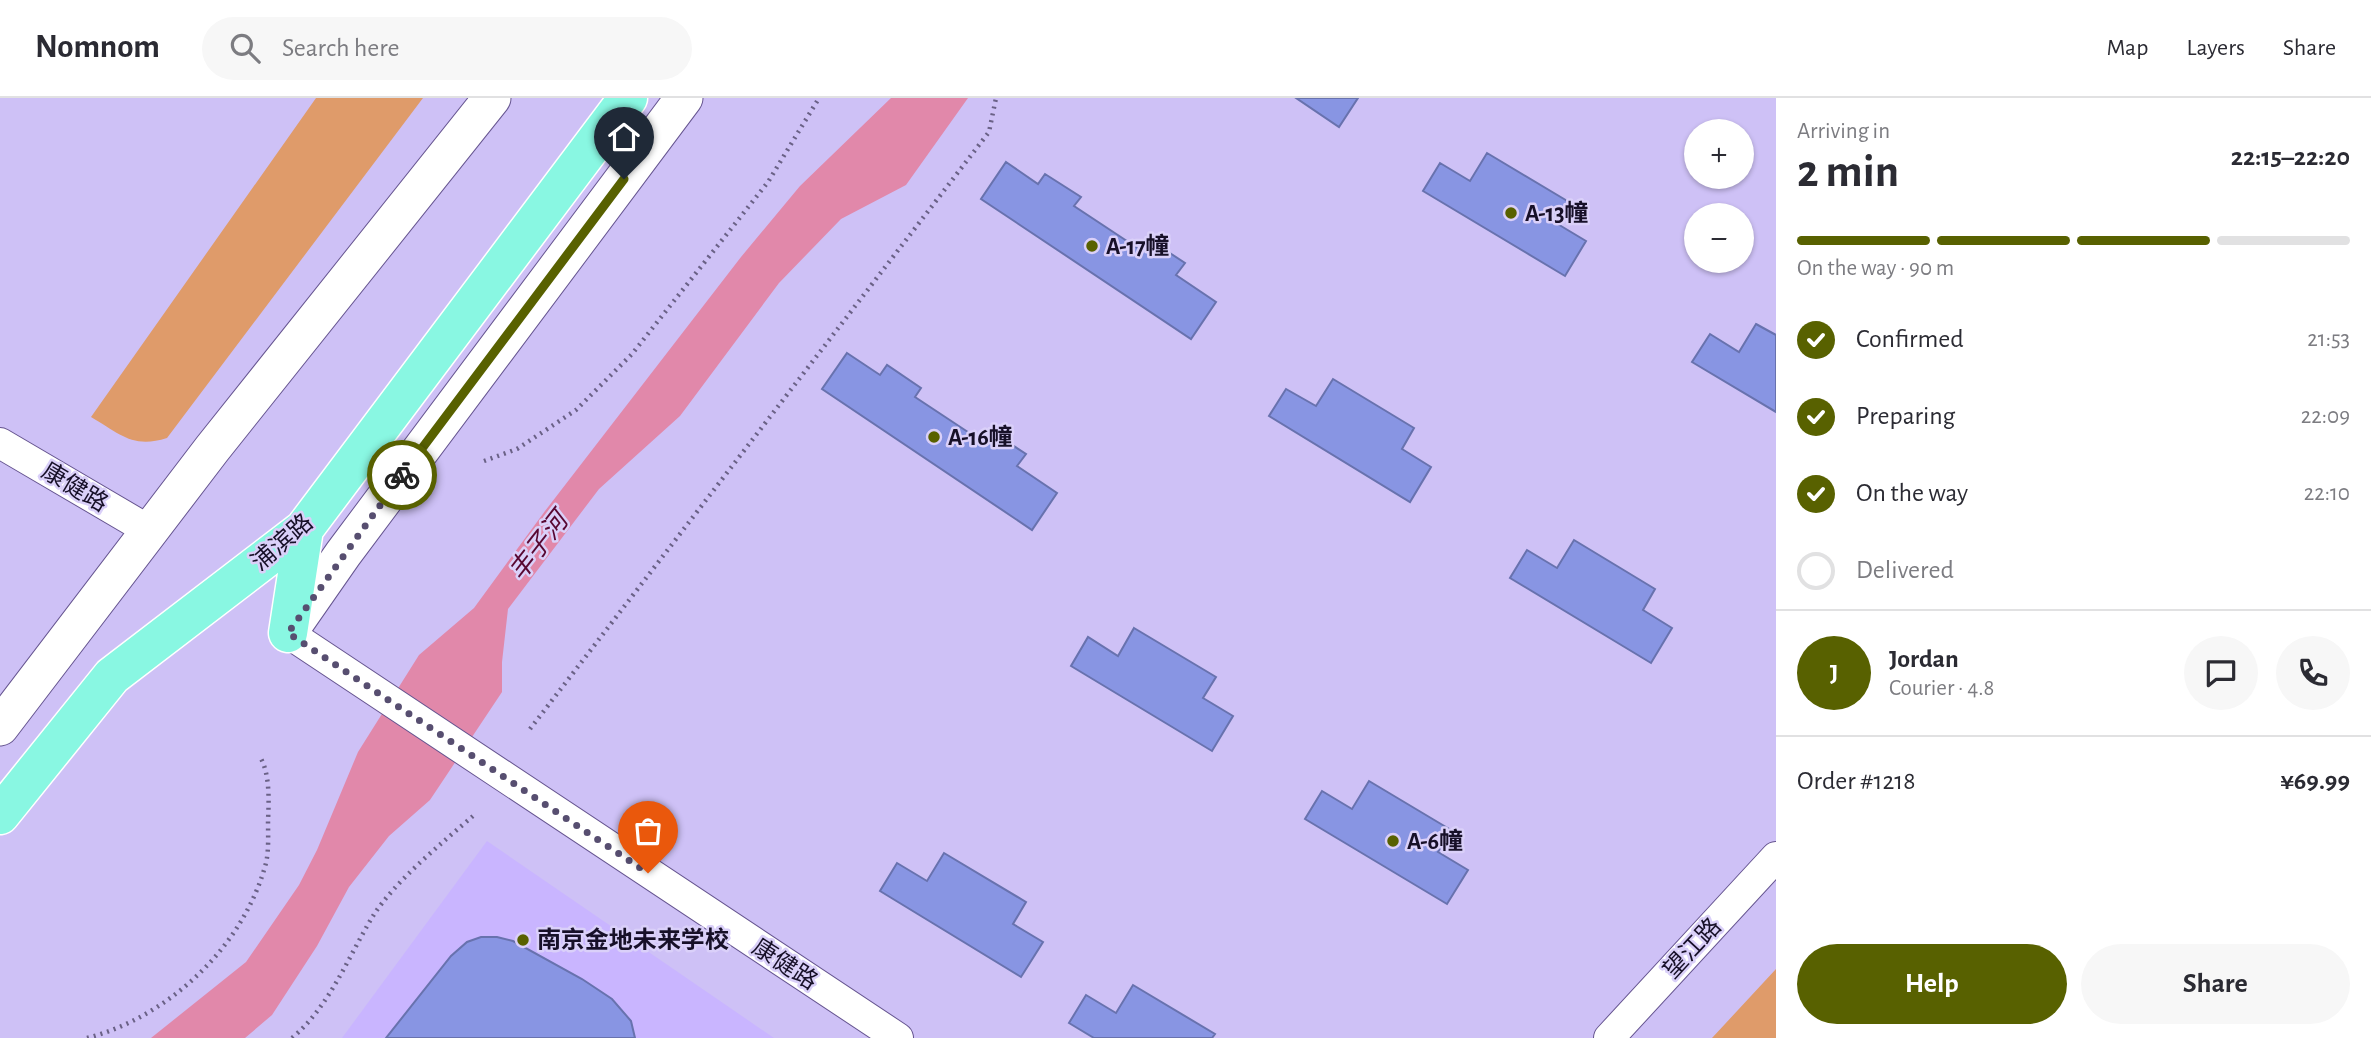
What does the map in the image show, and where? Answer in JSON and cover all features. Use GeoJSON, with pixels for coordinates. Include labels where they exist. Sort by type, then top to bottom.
{"type":"FeatureCollection","features":[{"type":"Feature","properties":{"kind":"main road","name":"浦滨路"},"geometry":{"type":"LineString","coordinates":[[0,815],[112,676],[304,529],[628,98]]}},
{"type":"Feature","properties":{"kind":"main road"},"geometry":{"type":"LineString","coordinates":[[288,633],[304,529]]}},
{"type":"Feature","properties":{"kind":"street"},"geometry":{"type":"LineString","coordinates":[[0,727],[212,449],[492,98]]}},
{"type":"Feature","properties":{"kind":"street","name":"浦滨路"},"geometry":{"type":"LineString","coordinates":[[288,633],[343,554],[684,98]]}},
{"type":"Feature","properties":{"kind":"street","name":"康健路"},"geometry":{"type":"LineString","coordinates":[[0,443],[150,531]]}},
{"type":"Feature","properties":{"kind":"street","name":"康健路"},"geometry":{"type":"LineString","coordinates":[[288,633],[488,769],[898,1038]]}},
{"type":"Feature","properties":{"kind":"street","name":"望江路"},"geometry":{"type":"LineString","coordinates":[[1609,1038],[1776,857]]}},
{"type":"Feature","properties":{"kind":"path"},"geometry":{"type":"LineString","coordinates":[[484,461],[517,449],[576,410],[632,354],[768,182],[815,108],[818,98]]}},
{"type":"Feature","properties":{"kind":"path"},"geometry":{"type":"LineString","coordinates":[[530,729],[989,132],[996,98]]}},
{"type":"Feature","properties":{"kind":"path"},"geometry":{"type":"LineString","coordinates":[[87,1038],[117,1030],[164,1002],[211,963],[246,914],[267,861],[269,802],[260,757]]}},
{"type":"Feature","properties":{"kind":"path"},"geometry":{"type":"LineString","coordinates":[[292,1038],[340,978],[375,914],[428,856],[472,816]]}},
{"type":"Feature","properties":{"kind":"shaded area"},"geometry":{"type":"Polygon","coordinates":[[[316,98],[423,98],[167,438],[136,441],[91,417],[316,98]]]}},
{"type":"Feature","properties":{"kind":"shaded area","name":"南京金地未来学校"},"geometry":{"type":"Polygon","coordinates":[[[487,841],[774,1038],[342,1038],[487,841]]]}},
{"type":"Feature","properties":{"kind":"shaded area"},"geometry":{"type":"Polygon","coordinates":[[[1776,969],[1776,1038],[1712,1038],[1776,969]]]}},
{"type":"Feature","properties":{"kind":"water","name":"丰子河"},"geometry":{"type":"Polygon","coordinates":[[[891,98],[968,98],[906,185],[841,219],[779,283],[680,416],[599,489],[508,609],[502,662],[502,692],[430,800],[389,836],[349,887],[317,946],[272,1015],[245,1038],[151,1038],[246,962],[299,885],[317,850],[358,752],[419,655],[474,608],[545,511],[741,257],[800,186],[891,98]]]}},
{"type":"Feature","properties":{"kind":"building"},"geometry":{"type":"Polygon","coordinates":[[[1296,98],[1358,98],[1339,127],[1296,98]]]}},
{"type":"Feature","properties":{"kind":"building","name":"A-13幢"},"geometry":{"type":"Polygon","coordinates":[[[1487,153],[1569,202],[1556,223],[1586,241],[1565,276],[1423,191],[1440,163],[1470,181],[1487,153]]]}},
{"type":"Feature","properties":{"kind":"building","name":"A-17幢"},"geometry":{"type":"Polygon","coordinates":[[[1006,162],[1038,184],[1045,174],[1081,197],[1074,206],[1142,251],[1150,240],[1185,263],[1176,275],[1216,302],[1191,339],[981,199],[1006,162]]]}},
{"type":"Feature","properties":{"kind":"building"},"geometry":{"type":"Polygon","coordinates":[[[1756,324],[1776,335],[1776,412],[1692,362],[1710,334],[1739,352],[1756,324]]]}},
{"type":"Feature","properties":{"kind":"building","name":"A-16幢"},"geometry":{"type":"Polygon","coordinates":[[[847,353],[880,375],[887,365],[921,388],[915,397],[983,442],[991,431],[1026,454],[1017,466],[1057,493],[1032,530],[822,389],[847,353]]]}},
{"type":"Feature","properties":{"kind":"building"},"geometry":{"type":"Polygon","coordinates":[[[1333,379],[1414,428],[1402,449],[1431,467],[1410,502],[1269,416],[1286,389],[1316,406],[1333,379]]]}},
{"type":"Feature","properties":{"kind":"building"},"geometry":{"type":"Polygon","coordinates":[[[1574,540],[1655,589],[1643,610],[1672,628],[1651,663],[1510,578],[1527,550],[1557,568],[1574,540]]]}},
{"type":"Feature","properties":{"kind":"building"},"geometry":{"type":"Polygon","coordinates":[[[1134,628],[1216,677],[1203,698],[1233,716],[1212,751],[1071,666],[1088,637],[1118,656],[1134,628]]]}},
{"type":"Feature","properties":{"kind":"building","name":"A-6幢"},"geometry":{"type":"Polygon","coordinates":[[[1369,781],[1451,830],[1438,852],[1468,870],[1447,904],[1305,819],[1322,791],[1352,809],[1369,781]]]}},
{"type":"Feature","properties":{"kind":"building"},"geometry":{"type":"Polygon","coordinates":[[[944,853],[1026,902],[1013,924],[1043,942],[1021,977],[880,891],[897,863],[927,881],[944,853]]]}},
{"type":"Feature","properties":{"kind":"building"},"geometry":{"type":"Polygon","coordinates":[[[481,937],[513,941],[582,979],[612,999],[631,1021],[635,1038],[386,1038],[451,956],[467,942],[481,937]]]}},
{"type":"Feature","properties":{"kind":"building"},"geometry":{"type":"Polygon","coordinates":[[[1133,985],[1215,1034],[1212,1038],[1094,1038],[1069,1023],[1086,995],[1116,1013],[1133,985]]]}},
{"type":"Feature","properties":{"kind":"way so far"},"geometry":{"type":"LineString","coordinates":[[402,475],[288,633],[488,769],[648,873]]}},
{"type":"Feature","properties":{"kind":"place","name":"A-13幢"},"geometry":{"type":"Point","coordinates":[1511,213]}},
{"type":"Feature","properties":{"kind":"place","name":"A-17幢"},"geometry":{"type":"Point","coordinates":[1092,246]}},
{"type":"Feature","properties":{"kind":"place","name":"A-16幢"},"geometry":{"type":"Point","coordinates":[934,437]}},
{"type":"Feature","properties":{"kind":"place","name":"A-6幢"},"geometry":{"type":"Point","coordinates":[1393,841]}},
{"type":"Feature","properties":{"kind":"place","name":"南京金地未来学校"},"geometry":{"type":"Point","coordinates":[523,940]}},
{"type":"Feature","properties":{"kind":"route"},"geometry":{"type":"LineString","coordinates":[[402,475],[624,179]]}}]}
